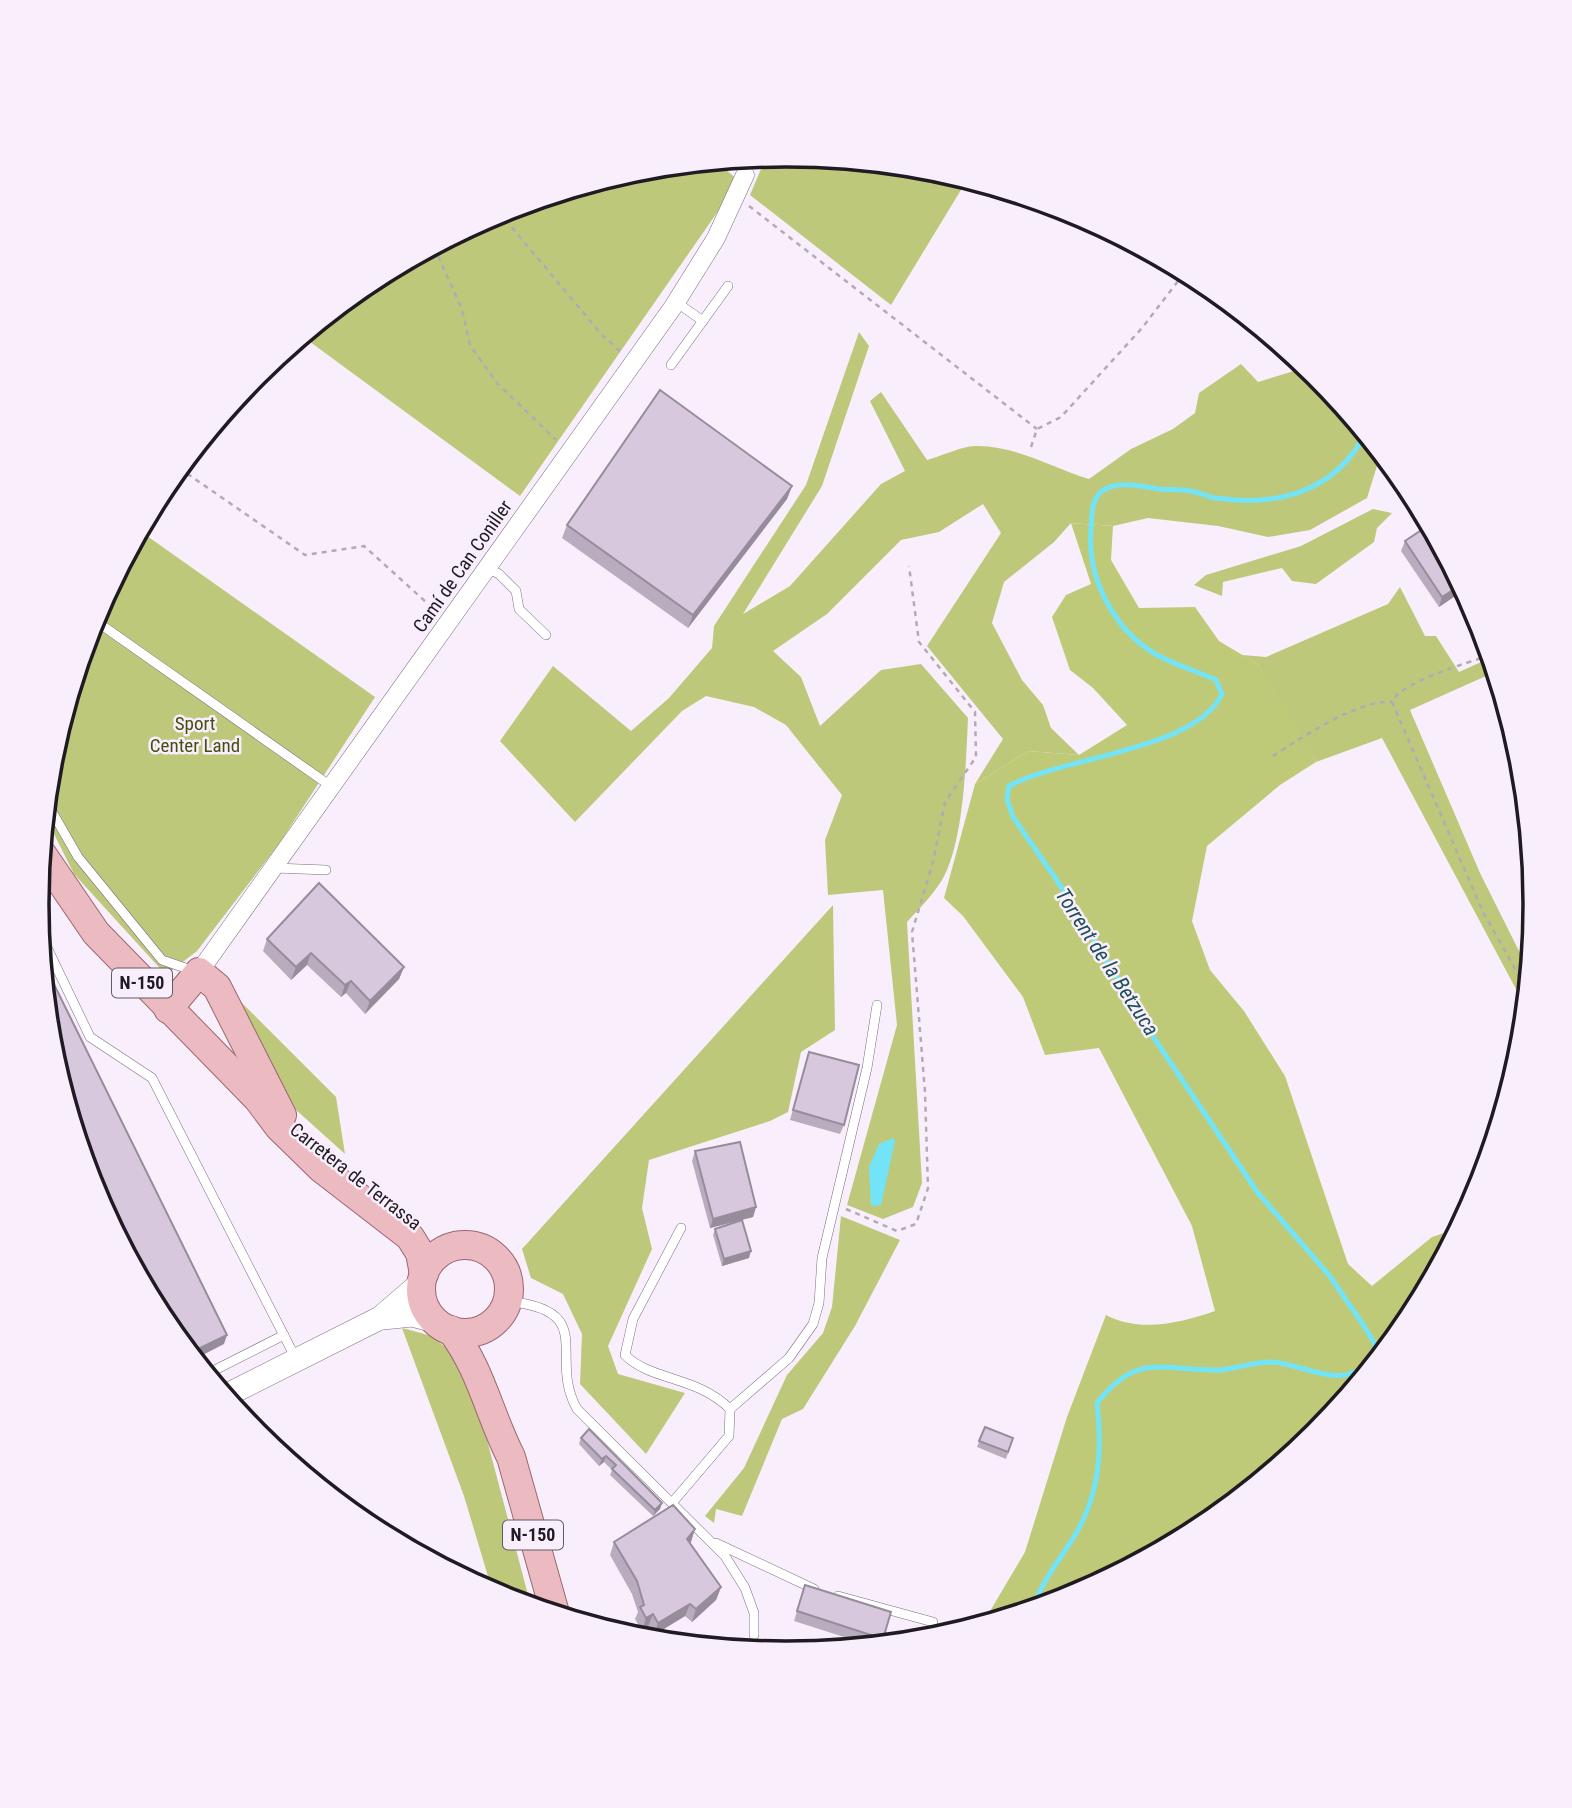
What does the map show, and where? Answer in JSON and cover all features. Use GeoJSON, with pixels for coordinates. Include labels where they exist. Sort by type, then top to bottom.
{"type":"FeatureCollection","features":[{"type":"Feature","properties":{"kind":"main road","name":"Carretera de Terrassa"},"geometry":{"type":"LineString","coordinates":[[51,867],[96,933],[258,1099],[341,1169],[396,1210],[428,1232],[459,1246]]}},
{"type":"Feature","properties":{"kind":"main road"},"geometry":{"type":"LineString","coordinates":[[168,1009],[199,972],[223,994],[283,1118]]}},
{"type":"Feature","properties":{"kind":"main road","name":"Carretera de Terrassa"},"geometry":{"type":"LineString","coordinates":[[258,1099],[279,1127],[322,1169],[410,1237],[420,1253],[423,1278]]}},
{"type":"Feature","properties":{"kind":"main road"},"geometry":{"type":"LineString","coordinates":[[423,1278],[440,1253],[459,1246]]}},
{"type":"Feature","properties":{"kind":"main road","name":"N-150"},"geometry":{"type":"LineString","coordinates":[[459,1246],[481,1248],[501,1264],[508,1279],[502,1310],[487,1350],[512,1432],[511,1457]]}},
{"type":"Feature","properties":{"kind":"main road","name":"N-150"},"geometry":{"type":"LineString","coordinates":[[423,1278],[426,1307],[477,1370],[511,1457],[552,1603]]}},
{"type":"Feature","properties":{"kind":"main road"},"geometry":{"type":"LineString","coordinates":[[443,1326],[477,1331],[502,1310]]}},
{"type":"Feature","properties":{"kind":"street","name":"Camí de Can Coniller"},"geometry":{"type":"LineString","coordinates":[[199,972],[676,302],[716,238],[745,175]]}},
{"type":"Feature","properties":{"kind":"street"},"geometry":{"type":"LineString","coordinates":[[234,1392],[380,1318],[423,1278]]}},
{"type":"Feature","properties":{"kind":"street"},"geometry":{"type":"LineString","coordinates":[[380,1318],[407,1314],[443,1326]]}},
{"type":"Feature","properties":{"kind":"lane"},"geometry":{"type":"LineString","coordinates":[[671,365],[728,286]]}},
{"type":"Feature","properties":{"kind":"lane"},"geometry":{"type":"LineString","coordinates":[[676,302],[703,321]]}},
{"type":"Feature","properties":{"kind":"lane"},"geometry":{"type":"LineString","coordinates":[[486,567],[499,574],[516,591],[519,609],[546,635]]}},
{"type":"Feature","properties":{"kind":"lane"},"geometry":{"type":"LineString","coordinates":[[103,627],[332,787]]}},
{"type":"Feature","properties":{"kind":"lane"},"geometry":{"type":"LineString","coordinates":[[54,816],[78,857],[162,960],[199,972]]}},
{"type":"Feature","properties":{"kind":"lane"},"geometry":{"type":"LineString","coordinates":[[275,868],[326,870]]}},
{"type":"Feature","properties":{"kind":"lane"},"geometry":{"type":"LineString","coordinates":[[51,957],[90,1037],[152,1079],[297,1360]]}},
{"type":"Feature","properties":{"kind":"lane"},"geometry":{"type":"LineString","coordinates":[[672,1503],[729,1436],[730,1409],[789,1358],[813,1324],[819,1303],[822,1258],[867,1068],[877,1005]]}},
{"type":"Feature","properties":{"kind":"lane"},"geometry":{"type":"LineString","coordinates":[[681,1228],[633,1319],[625,1355],[635,1365],[714,1393],[730,1409]]}},
{"type":"Feature","properties":{"kind":"lane"},"geometry":{"type":"LineString","coordinates":[[502,1310],[540,1308],[557,1319],[565,1330],[568,1342],[566,1384],[577,1409],[725,1556],[745,1588],[754,1613],[754,1635]]}},
{"type":"Feature","properties":{"kind":"lane"},"geometry":{"type":"LineString","coordinates":[[215,1370],[284,1335]]}},
{"type":"Feature","properties":{"kind":"lane"},"geometry":{"type":"LineString","coordinates":[[708,1539],[811,1588],[933,1622]]}},
{"type":"Feature","properties":{"kind":"path"},"geometry":{"type":"LineString","coordinates":[[736,195],[1037,429]]}},
{"type":"Feature","properties":{"kind":"path"},"geometry":{"type":"LineString","coordinates":[[507,222],[602,335],[633,362]]}},
{"type":"Feature","properties":{"kind":"path"},"geometry":{"type":"LineString","coordinates":[[438,255],[462,309],[470,345],[497,383],[568,452]]}},
{"type":"Feature","properties":{"kind":"path"},"geometry":{"type":"LineString","coordinates":[[1031,447],[1037,429],[1061,417],[1142,328],[1178,281]]}},
{"type":"Feature","properties":{"kind":"path"},"geometry":{"type":"LineString","coordinates":[[188,474],[305,555],[364,546],[447,621]]}},
{"type":"Feature","properties":{"kind":"path"},"geometry":{"type":"LineString","coordinates":[[836,1204],[897,1231],[916,1224],[928,1188],[925,1092],[912,932],[933,862],[945,802],[975,757],[975,712],[919,642],[909,566]]}},
{"type":"Feature","properties":{"kind":"path"},"geometry":{"type":"LineString","coordinates":[[1481,658],[1412,685],[1395,695],[1392,702],[1483,912],[1519,976]]}},
{"type":"Feature","properties":{"kind":"path"},"geometry":{"type":"LineString","coordinates":[[1273,756],[1351,713],[1378,701],[1392,702]]}},
{"type":"Feature","properties":{"kind":"green space"},"geometry":{"type":"Polygon","coordinates":[[[786,167],[882,173],[962,188],[891,305],[750,195],[761,168],[786,167]]]}},
{"type":"Feature","properties":{"kind":"green space"},"geometry":{"type":"Polygon","coordinates":[[[726,170],[739,181],[520,496],[310,342],[377,291],[460,243],[504,223],[595,192],[642,181],[726,170]]]}},
{"type":"Feature","properties":{"kind":"green space"},"geometry":{"type":"Polygon","coordinates":[[[859,332],[869,346],[822,486],[743,614],[790,586],[881,484],[905,471],[870,401],[881,392],[927,460],[969,447],[988,446],[1018,453],[1089,479],[1131,449],[1173,429],[1195,413],[1199,393],[1241,364],[1258,382],[1294,371],[1340,418],[1380,469],[1377,466],[1367,498],[1310,530],[1268,537],[1218,526],[1148,518],[1113,526],[1071,523],[1054,542],[1004,582],[992,623],[1022,680],[1043,705],[1051,728],[1079,755],[1028,751],[975,784],[1003,739],[927,646],[1001,533],[983,504],[939,532],[901,540],[827,614],[773,651],[801,677],[820,726],[881,670],[921,664],[968,718],[962,801],[955,845],[942,880],[907,922],[922,1183],[913,1207],[883,1219],[847,1205],[897,1025],[883,890],[828,895],[825,840],[842,795],[786,725],[754,707],[706,696],[682,711],[575,822],[500,741],[553,666],[631,731],[669,698],[712,648],[714,626],[806,485],[859,332]]]}},
{"type":"Feature","properties":{"kind":"green space"},"geometry":{"type":"Polygon","coordinates":[[[1373,509],[1392,513],[1377,528],[1374,542],[1316,584],[1292,581],[1282,568],[1223,582],[1222,596],[1194,585],[1206,575],[1301,546],[1373,509]]]}},
{"type":"Feature","properties":{"kind":"green space"},"geometry":{"type":"Polygon","coordinates":[[[1071,523],[1113,526],[1111,560],[1139,608],[1195,607],[1219,641],[1259,665],[1285,705],[1316,762],[1280,785],[1207,846],[1192,921],[1210,970],[1244,1011],[1285,1076],[1348,1264],[1372,1286],[1432,1237],[1444,1233],[1424,1273],[1371,1353],[1307,1425],[1235,1489],[1195,1517],[1112,1565],[1068,1585],[989,1612],[1025,1552],[1067,1417],[1106,1315],[1132,1324],[1146,1325],[1174,1322],[1215,1311],[1192,1226],[1099,1048],[1045,1055],[1023,997],[963,916],[944,898],[975,784],[1028,751],[1079,755],[1127,725],[1093,688],[1070,670],[1052,617],[1066,595],[1091,584],[1071,523]]]}},
{"type":"Feature","properties":{"kind":"green space","name":"Sport Center Land"},"geometry":{"type":"Polygon","coordinates":[[[147,536],[375,697],[279,844],[197,951],[166,975],[74,874],[53,832],[63,760],[88,667],[105,622],[147,536]]]}},
{"type":"Feature","properties":{"kind":"green space"},"geometry":{"type":"Polygon","coordinates":[[[1400,587],[1425,636],[1436,636],[1459,672],[1482,662],[1484,667],[1487,676],[1410,710],[1480,873],[1521,955],[1518,992],[1382,738],[1316,762],[1259,665],[1242,655],[1266,657],[1388,604],[1400,587]]]}},
{"type":"Feature","properties":{"kind":"green space"},"geometry":{"type":"Polygon","coordinates":[[[833,905],[835,1030],[801,1052],[788,1112],[770,1121],[649,1160],[642,1208],[652,1249],[608,1346],[618,1374],[685,1393],[646,1454],[580,1384],[582,1334],[563,1294],[531,1278],[522,1249],[833,905]]]}},
{"type":"Feature","properties":{"kind":"green space"},"geometry":{"type":"Polygon","coordinates":[[[236,997],[336,1097],[345,1154],[294,1108],[236,997]]]}},
{"type":"Feature","properties":{"kind":"green space"},"geometry":{"type":"Polygon","coordinates":[[[841,1216],[900,1240],[855,1326],[803,1409],[782,1419],[742,1516],[716,1509],[714,1523],[705,1516],[744,1468],[787,1375],[823,1333],[832,1307],[841,1216]]]}},
{"type":"Feature","properties":{"kind":"green space"},"geometry":{"type":"Polygon","coordinates":[[[402,1328],[432,1336],[452,1353],[478,1406],[528,1594],[489,1578],[464,1496],[402,1328]]]}},
{"type":"Feature","properties":{"kind":"water"},"geometry":{"type":"Polygon","coordinates":[[[893,1138],[895,1141],[881,1205],[871,1206],[869,1167],[879,1144],[893,1138]]]}},
{"type":"Feature","properties":{"kind":"building"},"geometry":{"type":"Polygon","coordinates":[[[660,390],[792,486],[693,615],[567,525],[660,390]]]}},
{"type":"Feature","properties":{"kind":"building"},"geometry":{"type":"Polygon","coordinates":[[[1421,531],[1453,590],[1442,597],[1405,541],[1421,531]]]}},
{"type":"Feature","properties":{"kind":"building"},"geometry":{"type":"Polygon","coordinates":[[[319,883],[404,967],[370,1001],[351,981],[345,985],[311,953],[296,967],[267,939],[319,883]]]}},
{"type":"Feature","properties":{"kind":"building"},"geometry":{"type":"Polygon","coordinates":[[[54,984],[227,1335],[198,1349],[148,1273],[125,1230],[88,1141],[74,1095],[63,1048],[54,984]]]}},
{"type":"Feature","properties":{"kind":"building"},"geometry":{"type":"Polygon","coordinates":[[[809,1052],[859,1065],[844,1125],[793,1110],[809,1052]]]}},
{"type":"Feature","properties":{"kind":"building"},"geometry":{"type":"Polygon","coordinates":[[[740,1142],[756,1207],[713,1219],[695,1151],[740,1142]]]}},
{"type":"Feature","properties":{"kind":"building"},"geometry":{"type":"Polygon","coordinates":[[[742,1220],[751,1251],[724,1259],[715,1229],[742,1220]]]}},
{"type":"Feature","properties":{"kind":"building"},"geometry":{"type":"Polygon","coordinates":[[[985,1427],[1013,1438],[1008,1452],[979,1441],[985,1427]]]}},
{"type":"Feature","properties":{"kind":"building"},"geometry":{"type":"Polygon","coordinates":[[[589,1429],[662,1503],[655,1510],[612,1469],[616,1465],[606,1456],[602,1459],[581,1438],[589,1429]]]}},
{"type":"Feature","properties":{"kind":"building"},"geometry":{"type":"Polygon","coordinates":[[[673,1505],[695,1529],[687,1539],[721,1587],[696,1609],[690,1604],[658,1623],[653,1614],[646,1618],[640,1607],[644,1605],[637,1581],[614,1542],[673,1505]]]}},
{"type":"Feature","properties":{"kind":"building"},"geometry":{"type":"Polygon","coordinates":[[[805,1585],[891,1612],[884,1635],[873,1636],[797,1611],[805,1585]]]}},
{"type":"Feature","properties":{"kind":"waterway","name":"Torrent de la Betzuca"},"geometry":{"type":"LineString","coordinates":[[1360,442],[1338,470],[1321,482],[1282,497],[1239,500],[1186,490],[1130,485],[1108,488],[1098,495],[1092,510],[1091,549],[1099,585],[1107,602],[1128,632],[1142,645],[1171,662],[1216,680],[1222,694],[1208,713],[1185,728],[1126,750],[1033,776],[1009,786],[1007,799],[1013,817],[1058,882],[1154,1038],[1258,1193],[1329,1275],[1362,1323],[1375,1348]]}},
{"type":"Feature","properties":{"kind":"waterway","name":"Torrent de la Betzuca"},"geometry":{"type":"LineString","coordinates":[[1037,1597],[1080,1527],[1093,1493],[1099,1458],[1097,1403],[1125,1376],[1152,1367],[1219,1370],[1266,1362],[1338,1376],[1355,1372]]}}]}
